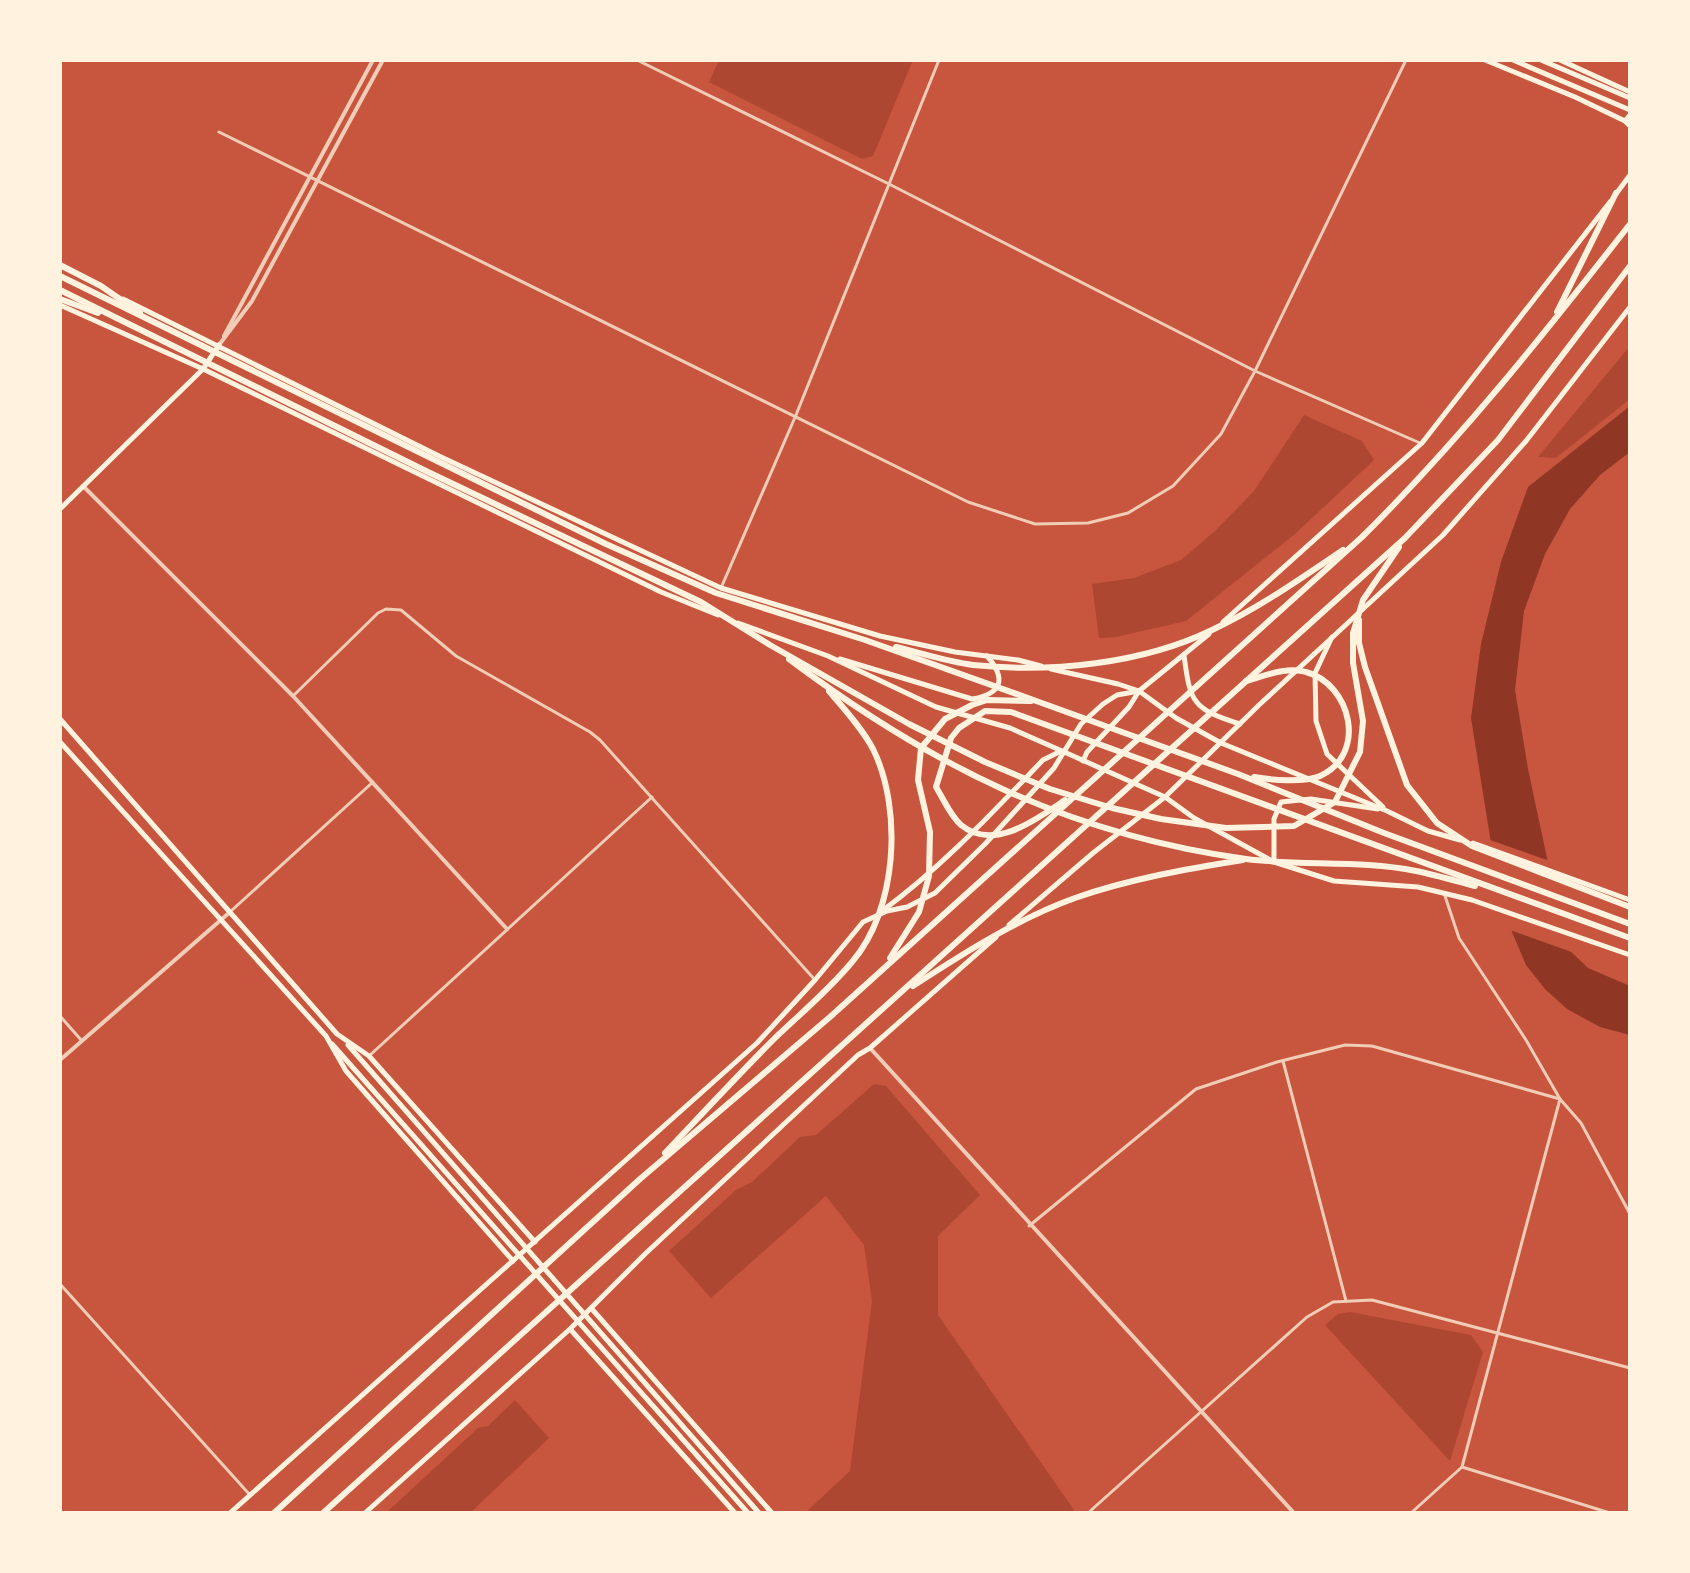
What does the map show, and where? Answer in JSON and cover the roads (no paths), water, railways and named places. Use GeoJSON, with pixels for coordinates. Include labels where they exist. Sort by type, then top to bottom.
{"type":"FeatureCollection","features":[{"type":"Feature","properties":{"kind":"highway"},"geometry":{"type":"LineString","coordinates":[[1550,327],[1616,193]]}},
{"type":"Feature","properties":{"kind":"highway"},"geometry":{"type":"LineString","coordinates":[[271,1513],[640,1179],[830,1017],[1362,537],[1408,492],[1518,368],[1630,224]]}},
{"type":"Feature","properties":{"kind":"highway"},"geometry":{"type":"LineString","coordinates":[[60,266],[113,294],[160,327]]}},
{"type":"Feature","properties":{"kind":"highway"},"geometry":{"type":"LineString","coordinates":[[323,1513],[1405,538],[1498,440],[1630,266]]}},
{"type":"Feature","properties":{"kind":"highway"},"geometry":{"type":"LineString","coordinates":[[60,276],[620,550],[716,593],[865,640],[1238,774],[1384,833],[1630,924]]}},
{"type":"Feature","properties":{"kind":"highway"},"geometry":{"type":"LineString","coordinates":[[60,290],[428,472],[701,602],[909,724],[985,762],[1050,789],[1161,819],[1226,828],[1294,826],[1335,802],[1360,752],[1363,721],[1353,663],[1353,633],[1362,602],[1405,538]]}},
{"type":"Feature","properties":{"kind":"highway"},"geometry":{"type":"LineString","coordinates":[[60,299],[127,323]]}},
{"type":"Feature","properties":{"kind":"highway"},"geometry":{"type":"LineString","coordinates":[[865,640],[972,665],[1071,666],[1126,659],[1210,631],[1267,601],[1362,537]]}},
{"type":"Feature","properties":{"kind":"highway"},"geometry":{"type":"LineString","coordinates":[[1362,602],[1359,633],[1365,667],[1407,785],[1437,823],[1472,846],[1630,907]]}},
{"type":"Feature","properties":{"kind":"highway"},"geometry":{"type":"LineString","coordinates":[[770,645],[821,683],[936,756],[997,788],[1070,818],[1143,839],[1249,859],[1416,871],[1512,896]]}},
{"type":"Feature","properties":{"kind":"highway"},"geometry":{"type":"LineString","coordinates":[[1238,774],[1277,781],[1320,776],[1339,762],[1349,743],[1349,721],[1343,700],[1325,681],[1305,671],[1279,671],[1243,682]]}},
{"type":"Feature","properties":{"kind":"highway"},"geometry":{"type":"LineString","coordinates":[[640,1179],[853,961],[878,918],[892,856],[891,820],[883,774],[872,748],[850,715],[821,683]]}},
{"type":"Feature","properties":{"kind":"highway"},"geometry":{"type":"LineString","coordinates":[[886,965],[919,912],[929,876],[930,832],[918,780],[921,748],[945,719],[972,705],[987,700],[1039,702]]}},
{"type":"Feature","properties":{"kind":"highway"},"geometry":{"type":"LineString","coordinates":[[1088,784],[1024,828],[984,836],[964,827],[954,817],[936,787],[951,738],[959,728],[985,711],[1011,712],[1630,938]]}},
{"type":"Feature","properties":{"kind":"highway"},"geometry":{"type":"LineString","coordinates":[[897,996],[982,941],[1074,898],[1169,872],[1249,859]]}},
{"type":"Feature","properties":{"kind":"main road"},"geometry":{"type":"LineString","coordinates":[[1485,60],[1575,97],[1627,123],[1630,112],[1513,60]]}},
{"type":"Feature","properties":{"kind":"main road"},"geometry":{"type":"LineString","coordinates":[[1541,60],[1630,98]]}},
{"type":"Feature","properties":{"kind":"main road"},"geometry":{"type":"LineString","coordinates":[[1560,60],[1630,92]]}},
{"type":"Feature","properties":{"kind":"main road"},"geometry":{"type":"LineString","coordinates":[[1083,761],[1087,752],[1129,707],[1139,691],[1247,603],[1422,443],[1630,175]]}},
{"type":"Feature","properties":{"kind":"main road"},"geometry":{"type":"LineString","coordinates":[[113,294],[439,456],[721,588],[880,636],[955,652],[1018,660],[1139,691],[1176,718],[1221,743],[1428,831],[1486,847],[1630,900]]}},
{"type":"Feature","properties":{"kind":"main road"},"geometry":{"type":"LineString","coordinates":[[60,305],[203,369],[661,592],[828,656],[936,707],[1010,728],[1165,797],[1194,818],[1274,862],[1334,881],[1418,887],[1444,893],[1630,955]]}},
{"type":"Feature","properties":{"kind":"main road"},"geometry":{"type":"LineString","coordinates":[[365,1513],[570,1329],[645,1254],[858,1055],[870,1048],[1051,888],[1165,797],[1443,535],[1552,410],[1630,307]]}},
{"type":"Feature","properties":{"kind":"main road"},"geometry":{"type":"LineString","coordinates":[[60,509],[203,369],[219,345]]}},
{"type":"Feature","properties":{"kind":"main road"},"geometry":{"type":"LineString","coordinates":[[1332,637],[1315,673],[1316,721],[1327,754],[1387,811]]}},
{"type":"Feature","properties":{"kind":"main road"},"geometry":{"type":"LineString","coordinates":[[1183,654],[1187,686],[1194,700],[1207,712],[1240,724]]}},
{"type":"Feature","properties":{"kind":"main road"},"geometry":{"type":"LineString","coordinates":[[828,656],[972,699],[983,697],[997,687],[1000,680],[998,669],[987,656]]}},
{"type":"Feature","properties":{"kind":"main road"},"geometry":{"type":"LineString","coordinates":[[230,1513],[757,1043],[863,922],[887,911],[907,907],[935,893],[986,843],[1054,768],[1081,724],[1103,704],[1117,695],[1139,691]]}},
{"type":"Feature","properties":{"kind":"main road"},"geometry":{"type":"LineString","coordinates":[[60,719],[759,1513]]}},
{"type":"Feature","properties":{"kind":"main road"},"geometry":{"type":"LineString","coordinates":[[60,742],[326,1036],[748,1513]]}},
{"type":"Feature","properties":{"kind":"main road"},"geometry":{"type":"LineString","coordinates":[[871,919],[908,894],[1043,760],[1062,751]]}},
{"type":"Feature","properties":{"kind":"main road"},"geometry":{"type":"LineString","coordinates":[[1274,862],[1274,819],[1281,802],[1311,799],[1387,811]]}},
{"type":"Feature","properties":{"kind":"main road"},"geometry":{"type":"LineString","coordinates":[[337,1034],[369,1056],[535,1242]]}},
{"type":"Feature","properties":{"kind":"main road"},"geometry":{"type":"LineString","coordinates":[[326,1036],[346,1071],[513,1261]]}},
{"type":"Feature","properties":{"kind":"main road"},"geometry":{"type":"LineString","coordinates":[[591,1308],[772,1513]]}},
{"type":"Feature","properties":{"kind":"main road"},"geometry":{"type":"LineString","coordinates":[[570,1329],[735,1513]]}},
{"type":"Feature","properties":{"kind":"street"},"geometry":{"type":"LineString","coordinates":[[219,345],[373,60]]}},
{"type":"Feature","properties":{"kind":"street"},"geometry":{"type":"LineString","coordinates":[[219,345],[252,301],[383,60]]}},
{"type":"Feature","properties":{"kind":"street"},"geometry":{"type":"LineString","coordinates":[[637,60],[889,184],[1255,371],[1422,443]]}},
{"type":"Feature","properties":{"kind":"street"},"geometry":{"type":"LineString","coordinates":[[721,588],[796,415],[939,60]]}},
{"type":"Feature","properties":{"kind":"street"},"geometry":{"type":"LineString","coordinates":[[219,132],[968,502],[1035,524],[1088,523],[1128,513],[1173,486],[1221,434],[1255,371],[1406,60]]}},
{"type":"Feature","properties":{"kind":"street"},"geometry":{"type":"LineString","coordinates":[[83,486],[293,696],[507,929]]}},
{"type":"Feature","properties":{"kind":"street"},"geometry":{"type":"LineString","coordinates":[[293,696],[378,613],[386,609],[401,610],[456,656],[590,732],[815,980]]}},
{"type":"Feature","properties":{"kind":"street"},"geometry":{"type":"LineString","coordinates":[[60,1060],[374,781]]}},
{"type":"Feature","properties":{"kind":"street"},"geometry":{"type":"LineString","coordinates":[[369,1056],[652,797]]}},
{"type":"Feature","properties":{"kind":"street"},"geometry":{"type":"LineString","coordinates":[[1444,893],[1459,938],[1526,1040],[1560,1099],[1581,1123],[1630,1214]]}},
{"type":"Feature","properties":{"kind":"street"},"geometry":{"type":"LineString","coordinates":[[60,1016],[82,1041]]}},
{"type":"Feature","properties":{"kind":"street"},"geometry":{"type":"LineString","coordinates":[[1029,1226],[1196,1089],[1345,1045],[1372,1046],[1560,1099]]}},
{"type":"Feature","properties":{"kind":"street"},"geometry":{"type":"LineString","coordinates":[[870,1048],[1029,1226],[1294,1513]]}},
{"type":"Feature","properties":{"kind":"street"},"geometry":{"type":"LineString","coordinates":[[1283,1061],[1346,1301]]}},
{"type":"Feature","properties":{"kind":"street"},"geometry":{"type":"LineString","coordinates":[[1411,1513],[1462,1467],[1560,1099]]}},
{"type":"Feature","properties":{"kind":"street"},"geometry":{"type":"LineString","coordinates":[[60,1284],[250,1495]]}},
{"type":"Feature","properties":{"kind":"street"},"geometry":{"type":"LineString","coordinates":[[1088,1513],[1307,1317],[1333,1302],[1372,1300],[1630,1368]]}},
{"type":"Feature","properties":{"kind":"street"},"geometry":{"type":"LineString","coordinates":[[1462,1467],[1610,1513]]}}]}
